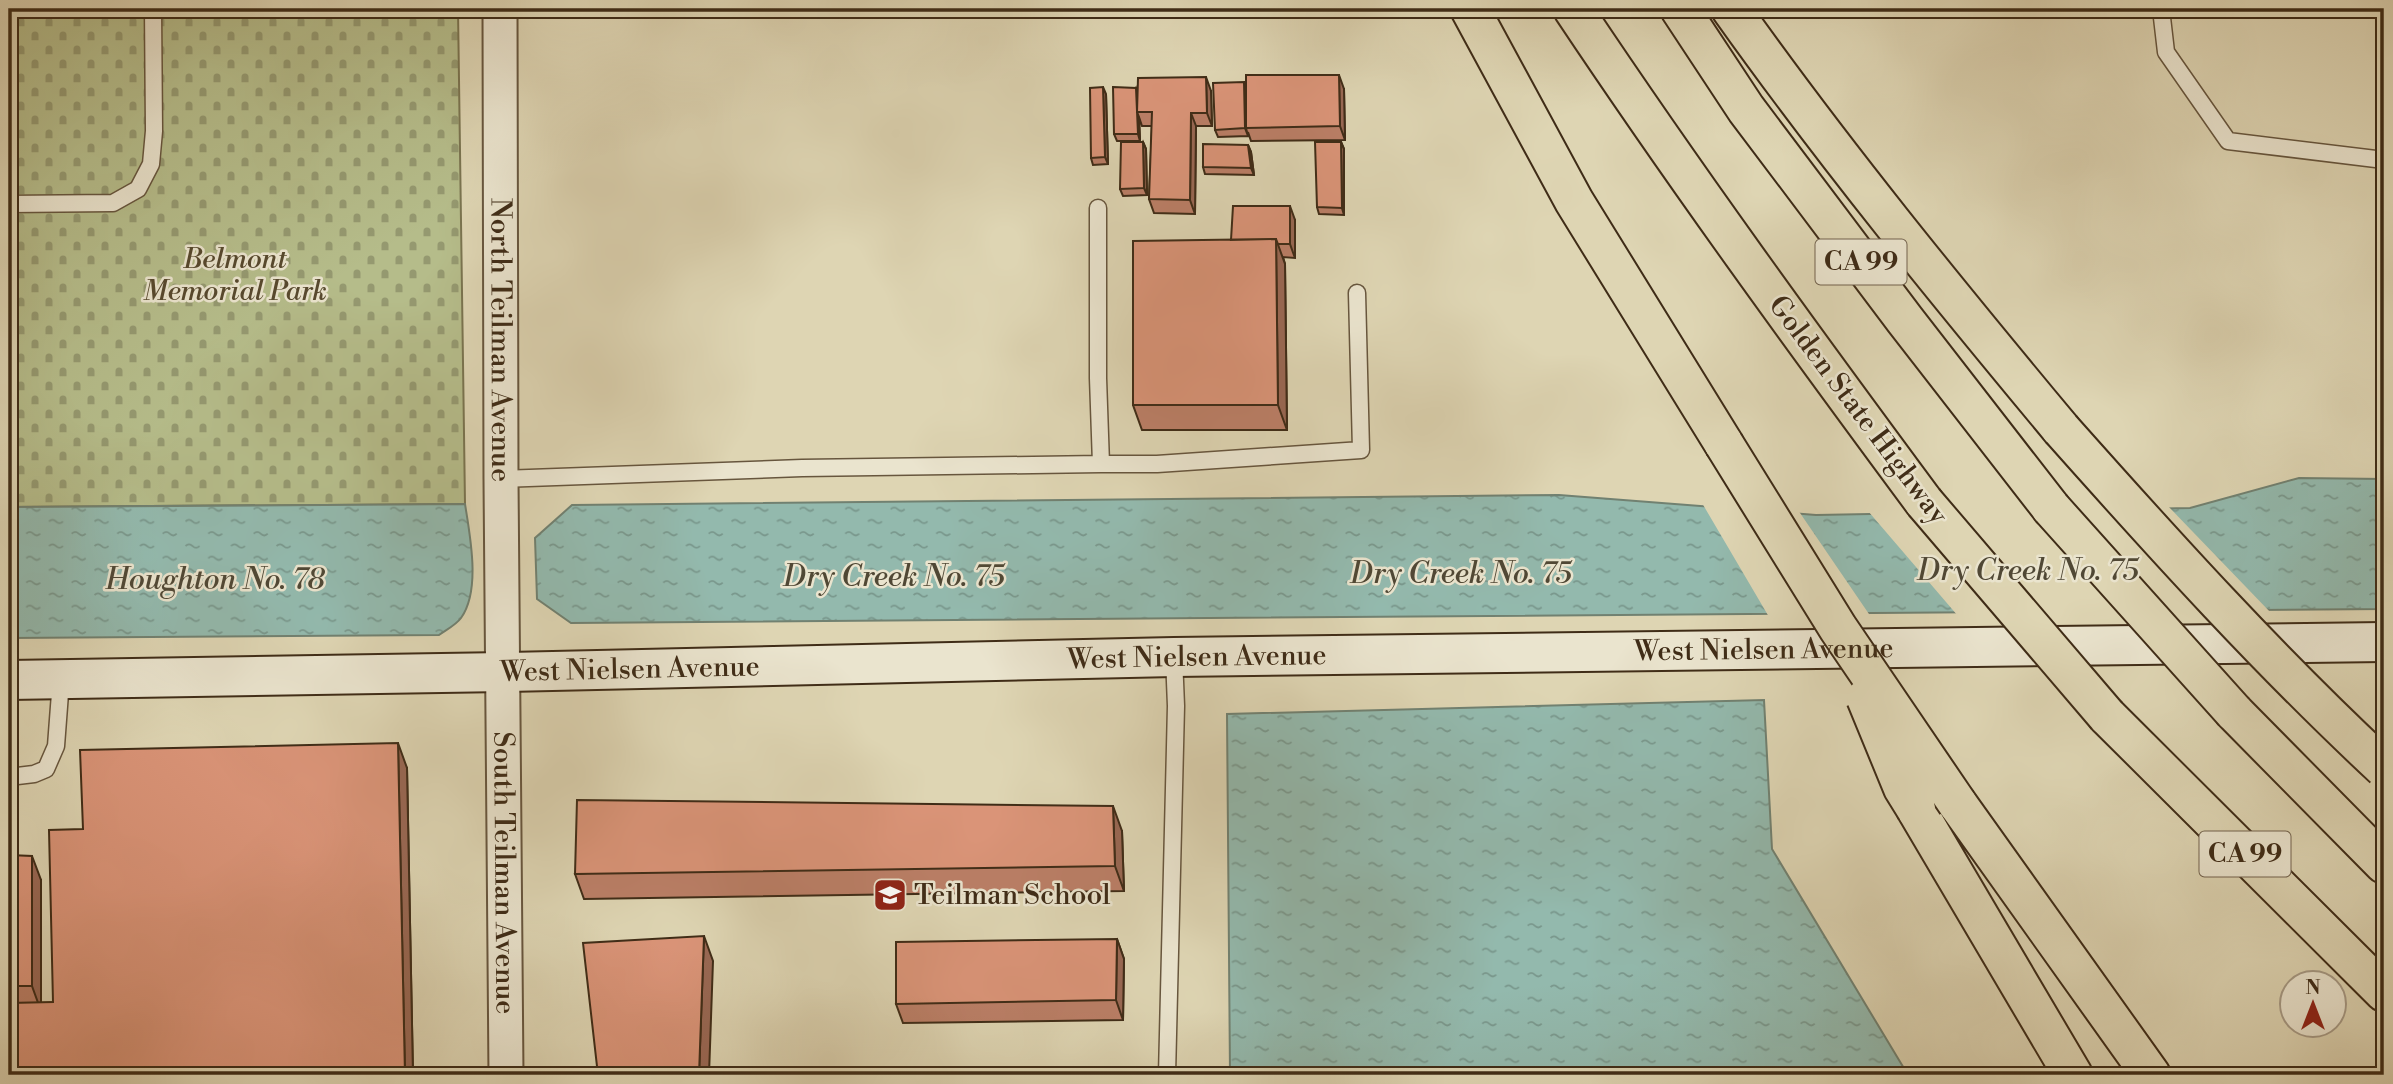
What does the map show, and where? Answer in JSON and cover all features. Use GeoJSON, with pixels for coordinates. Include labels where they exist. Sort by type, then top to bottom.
{"type":"FeatureCollection","features":[{"type":"Feature","properties":{"kind":"highway"},"geometry":{"type":"LineString","coordinates":[[1470,9],[1574,201],[1838,628],[1957,803],[2151,1075]]}},
{"type":"Feature","properties":{"kind":"highway","name":"Golden State Highway"},"geometry":{"type":"LineString","coordinates":[[1573,9],[1645,117],[1785,314],[1924,502],[2107,716],[2384,992]]}},
{"type":"Feature","properties":{"kind":"highway","name":"CA 99"},"geometry":{"type":"LineString","coordinates":[[1680,9],[1745,109],[2051,508],[2234,712],[2384,864]]}},
{"type":"Feature","properties":{"kind":"highway"},"geometry":{"type":"LineString","coordinates":[[1731,9],[1784,84],[1924,265],[2061,429],[2189,573],[2315,704],[2384,768]]}},
{"type":"Feature","properties":{"kind":"highway"},"geometry":{"type":"LineString","coordinates":[[1838,628],[1903,788],[2073,1075]]}},
{"type":"Feature","properties":{"kind":"street","name":"North Teilman Avenue"},"geometry":{"type":"LineString","coordinates":[[500,9],[501,539],[504,672]]}},
{"type":"Feature","properties":{"kind":"street","name":"West Nielsen Avenue"},"geometry":{"type":"LineString","coordinates":[[9,680],[1174,657],[2384,642]]}},
{"type":"Feature","properties":{"kind":"street","name":"South Teilman Avenue"},"geometry":{"type":"LineString","coordinates":[[504,672],[506,1075]]}},
{"type":"Feature","properties":{"kind":"lane"},"geometry":{"type":"LineString","coordinates":[[9,204],[113,203],[138,188],[151,164],[154,131],[153,9]]}},
{"type":"Feature","properties":{"kind":"lane"},"geometry":{"type":"LineString","coordinates":[[2161,9],[2166,51],[2228,141],[2384,160]]}},
{"type":"Feature","properties":{"kind":"lane"},"geometry":{"type":"LineString","coordinates":[[1098,208],[1101,464]]}},
{"type":"Feature","properties":{"kind":"lane"},"geometry":{"type":"LineString","coordinates":[[501,479],[802,468],[1157,464],[1361,450],[1357,293]]}},
{"type":"Feature","properties":{"kind":"lane"},"geometry":{"type":"LineString","coordinates":[[1167,1075],[1176,706],[1174,657]]}},
{"type":"Feature","properties":{"kind":"lane"},"geometry":{"type":"LineString","coordinates":[[9,777],[34,774],[46,769],[56,746],[61,680]]}},
{"type":"Feature","properties":{"kind":"green space","name":"Belmont Memorial Park"},"geometry":{"type":"Polygon","coordinates":[[[9,9],[458,9],[465,504],[9,507],[9,9]]]}},
{"type":"Feature","properties":{"kind":"water","name":"Dry Creek No. 75"},"geometry":{"type":"Polygon","coordinates":[[[2299,478],[2384,479],[2384,609],[571,623],[537,599],[535,538],[572,505],[1559,495],[1816,515],[2190,508],[2299,478]]]}},
{"type":"Feature","properties":{"kind":"water","name":"Houghton No. 78"},"geometry":{"type":"Polygon","coordinates":[[[465,504],[472,563],[471,593],[461,618],[439,635],[9,638],[9,507],[465,504]]]}},
{"type":"Feature","properties":{"kind":"water"},"geometry":{"type":"Polygon","coordinates":[[[1764,700],[1772,849],[1908,1075],[1230,1075],[1227,714],[1764,700]]]}},
{"type":"Feature","properties":{"kind":"pier"},"geometry":{"type":"Polygon","coordinates":[[[1702,503],[1798,510],[1871,617],[1769,617],[1702,503]]]}},
{"type":"Feature","properties":{"kind":"pier"},"geometry":{"type":"Polygon","coordinates":[[[2167,505],[2272,614],[1958,616],[1868,511],[2167,505]]]}},
{"type":"Feature","properties":{"kind":"building"},"geometry":{"type":"Polygon","coordinates":[[[1246,75],[1339,75],[1340,126],[1246,128],[1246,75]]]}},
{"type":"Feature","properties":{"kind":"building"},"geometry":{"type":"Polygon","coordinates":[[[1206,77],[1207,113],[1191,113],[1190,200],[1149,199],[1152,112],[1137,112],[1138,78],[1206,77]]]}},
{"type":"Feature","properties":{"kind":"building"},"geometry":{"type":"Polygon","coordinates":[[[1244,82],[1245,128],[1215,130],[1213,83],[1244,82]]]}},
{"type":"Feature","properties":{"kind":"building"},"geometry":{"type":"Polygon","coordinates":[[[1103,87],[1105,157],[1091,158],[1090,88],[1103,87]]]}},
{"type":"Feature","properties":{"kind":"building"},"geometry":{"type":"Polygon","coordinates":[[[1113,87],[1136,88],[1138,134],[1114,134],[1113,87]]]}},
{"type":"Feature","properties":{"kind":"building"},"geometry":{"type":"Polygon","coordinates":[[[1121,142],[1143,142],[1144,188],[1120,189],[1121,142]]]}},
{"type":"Feature","properties":{"kind":"building"},"geometry":{"type":"Polygon","coordinates":[[[1315,142],[1341,142],[1342,208],[1317,207],[1315,142]]]}},
{"type":"Feature","properties":{"kind":"building"},"geometry":{"type":"Polygon","coordinates":[[[1203,144],[1248,145],[1251,168],[1203,167],[1203,144]]]}},
{"type":"Feature","properties":{"kind":"building"},"geometry":{"type":"Polygon","coordinates":[[[1233,206],[1290,206],[1290,244],[1278,244],[1276,239],[1231,240],[1233,206]]]}},
{"type":"Feature","properties":{"kind":"building"},"geometry":{"type":"Polygon","coordinates":[[[1276,239],[1278,405],[1133,405],[1133,241],[1276,239]]]}},
{"type":"Feature","properties":{"kind":"building"},"geometry":{"type":"Polygon","coordinates":[[[398,743],[405,1075],[9,1075],[9,1003],[53,1002],[49,830],[83,829],[80,750],[398,743]]]}},
{"type":"Feature","properties":{"kind":"building"},"geometry":{"type":"Polygon","coordinates":[[[577,800],[1113,806],[1115,866],[575,874],[577,800]]]}},
{"type":"Feature","properties":{"kind":"building"},"geometry":{"type":"Polygon","coordinates":[[[9,855],[32,856],[32,986],[9,986],[9,855]]]}},
{"type":"Feature","properties":{"kind":"building"},"geometry":{"type":"Polygon","coordinates":[[[704,936],[699,1075],[598,1075],[583,943],[704,936]]]}},
{"type":"Feature","properties":{"kind":"building"},"geometry":{"type":"Polygon","coordinates":[[[1117,939],[1116,1000],[896,1004],[896,942],[1117,939]]]}},
{"type":"Feature","properties":{"kind":"place","name":"Teilman School"},"geometry":{"type":"Point","coordinates":[890,895]}}]}
